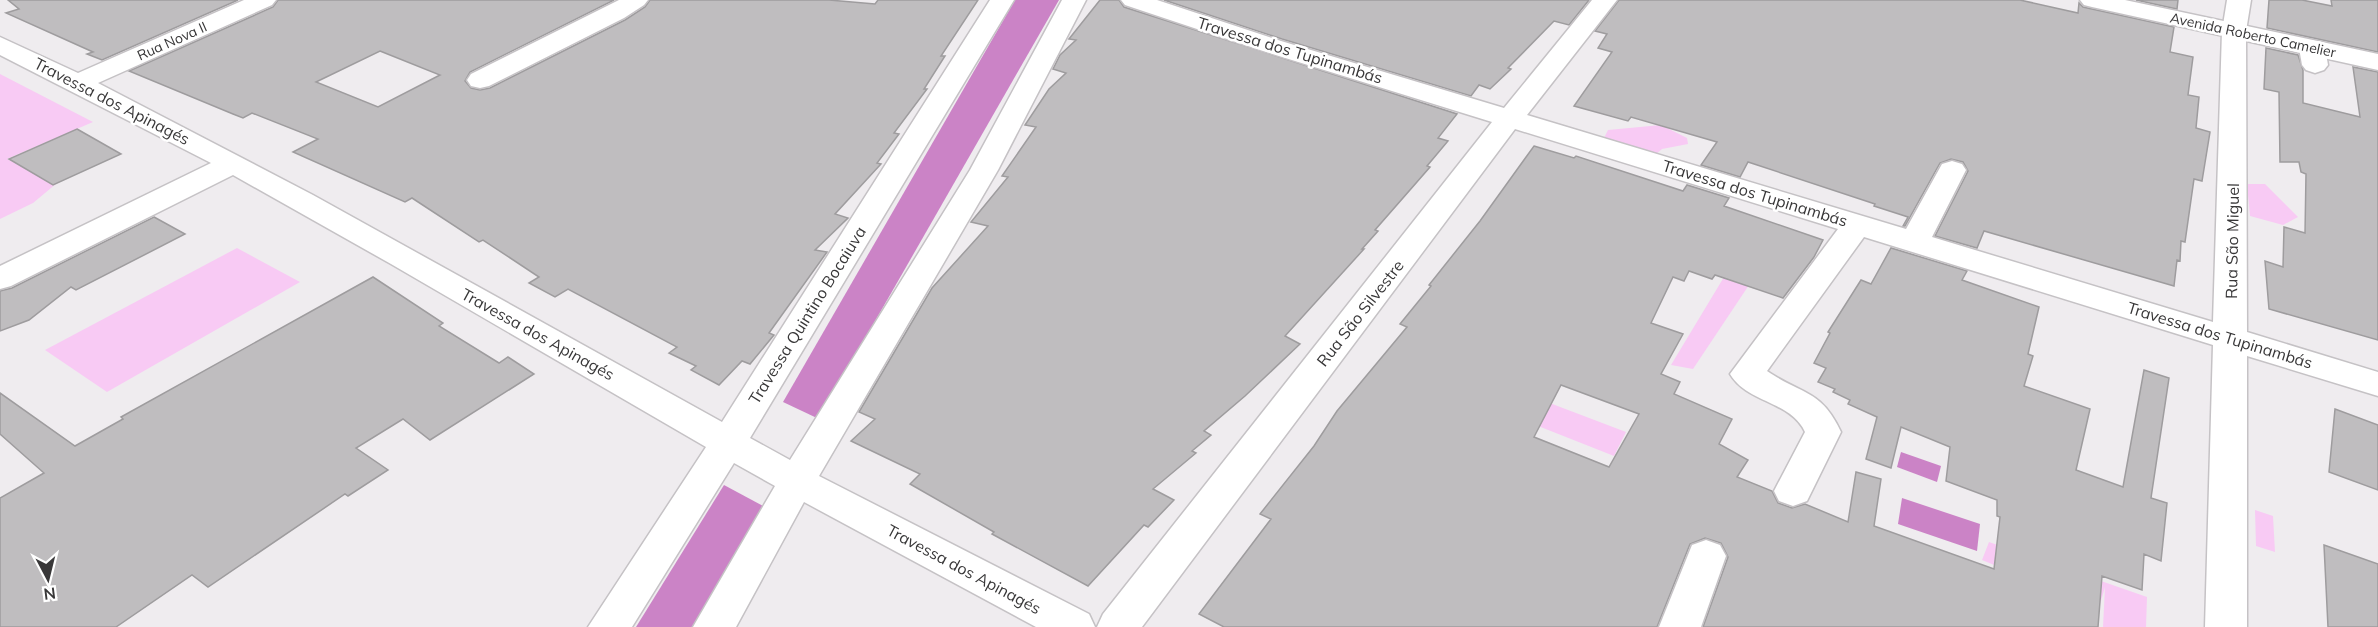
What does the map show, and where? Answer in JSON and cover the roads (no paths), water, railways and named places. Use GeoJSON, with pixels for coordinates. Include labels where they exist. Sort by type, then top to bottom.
{"type":"FeatureCollection","features":[{"type":"Feature","properties":{"kind":"street","name":"Rua Nova II"},"geometry":{"type":"LineString","coordinates":[[79,82],[264,0]]}},
{"type":"Feature","properties":{"kind":"street"},"geometry":{"type":"LineString","coordinates":[[480,80],[615,13],[636,0]]}},
{"type":"Feature","properties":{"kind":"street","name":"Travessa Quintino Bocaiuva"},"geometry":{"type":"LineString","coordinates":[[609,627],[729,441],[1002,0]]}},
{"type":"Feature","properties":{"kind":"street"},"geometry":{"type":"LineString","coordinates":[[714,627],[797,481],[984,170],[1074,0]]}},
{"type":"Feature","properties":{"kind":"street","name":"Travessa dos Tupinambás"},"geometry":{"type":"LineString","coordinates":[[1133,0],[1272,46],[2378,384]]}},
{"type":"Feature","properties":{"kind":"street","name":"Rua São Silvestre"},"geometry":{"type":"LineString","coordinates":[[1118,627],[1510,118],[1605,0]]}},
{"type":"Feature","properties":{"kind":"street","name":"Avenida Roberto Camelier"},"geometry":{"type":"LineString","coordinates":[[2092,0],[2237,15],[2313,57],[2378,62]]}},
{"type":"Feature","properties":{"kind":"street","name":"Rua São Miguel"},"geometry":{"type":"LineString","coordinates":[[2226,627],[2237,15]]}},
{"type":"Feature","properties":{"kind":"street","name":"Travessa dos Apinagés"},"geometry":{"type":"LineString","coordinates":[[0,45],[79,82],[232,164],[797,481],[1074,627]]}},
{"type":"Feature","properties":{"kind":"street"},"geometry":{"type":"LineString","coordinates":[[0,279],[232,164]]}},
{"type":"Feature","properties":{"kind":"street"},"geometry":{"type":"LineString","coordinates":[[1915,241],[1952,170]]}},
{"type":"Feature","properties":{"kind":"street"},"geometry":{"type":"LineString","coordinates":[[1793,491],[1823,432],[1819,419],[1811,409],[1757,383],[1747,374],[1858,224]]}},
{"type":"Feature","properties":{"kind":"street"},"geometry":{"type":"LineString","coordinates":[[1680,627],[1706,556]]}}]}
